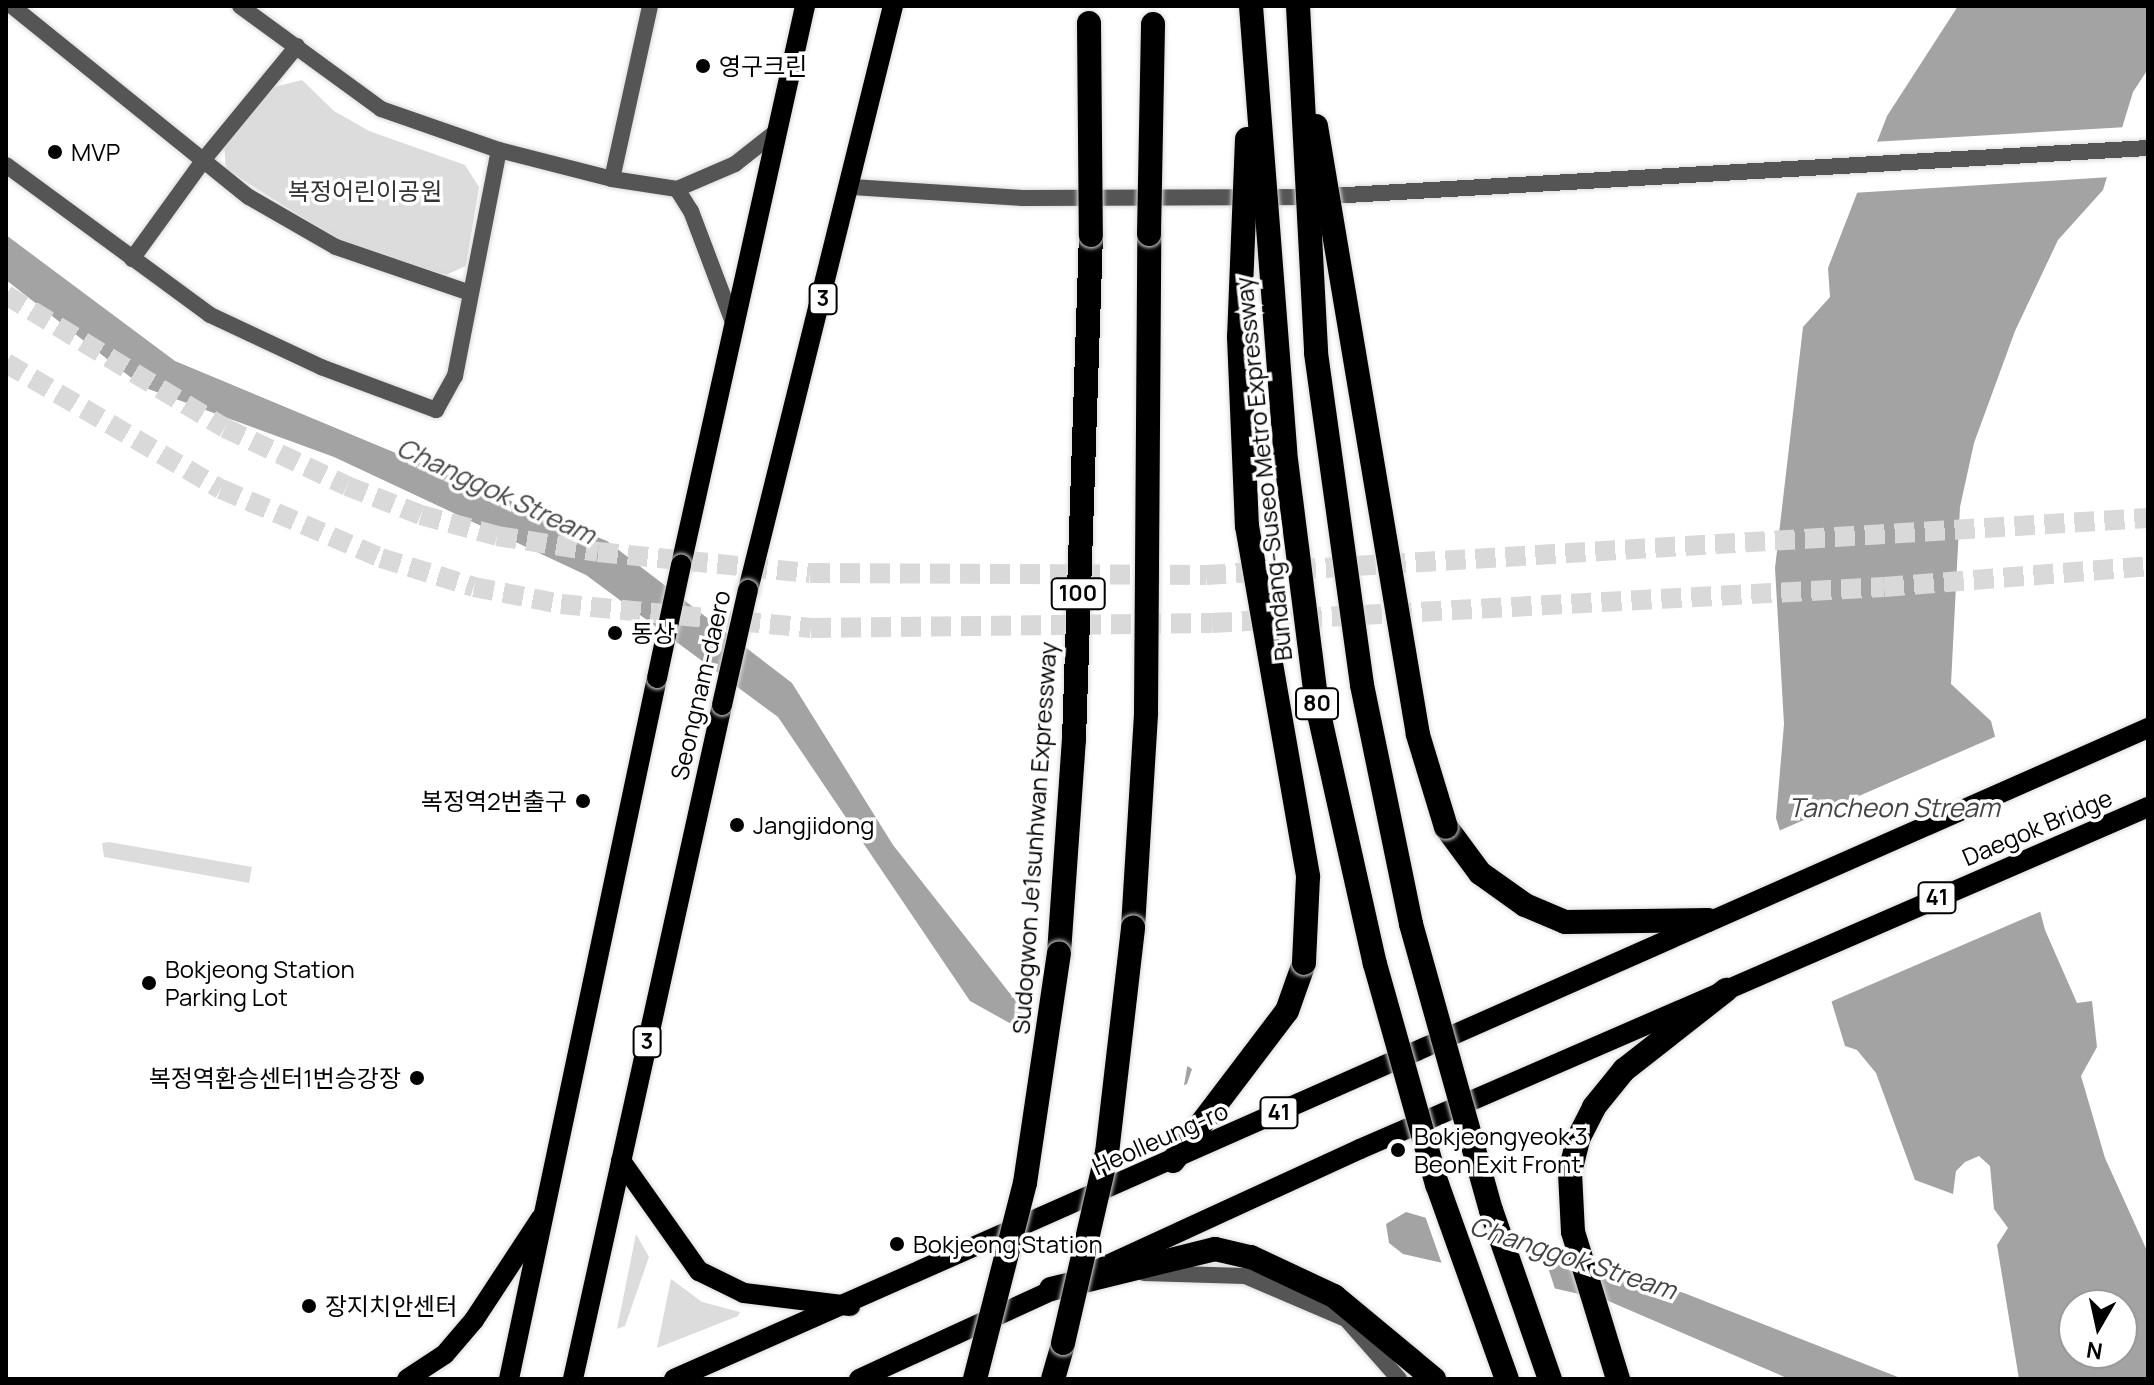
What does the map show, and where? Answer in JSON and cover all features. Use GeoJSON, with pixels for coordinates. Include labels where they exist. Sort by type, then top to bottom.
{"type":"FeatureCollection","features":[{"type":"Feature","properties":{"kind":"highway","name":"Sudogwon Je1sunhwan Expressway"},"geometry":{"type":"LineString","coordinates":[[975,1379],[1025,1183],[1059,953],[1074,739],[1091,235],[1089,15]]}},
{"type":"Feature","properties":{"kind":"highway"},"geometry":{"type":"LineString","coordinates":[[1053,1379],[1107,1153],[1133,927],[1146,712],[1153,15]]}},
{"type":"Feature","properties":{"kind":"highway"},"geometry":{"type":"LineString","coordinates":[[1173,1161],[1287,1011],[1304,963],[1308,877],[1247,526],[1239,337],[1251,17]]}},
{"type":"Feature","properties":{"kind":"highway","name":"Bundang-Suseo Metro Expressway"},"geometry":{"type":"LineString","coordinates":[[1251,17],[1285,452],[1317,705],[1383,993],[1437,1184],[1507,1379]]}},
{"type":"Feature","properties":{"kind":"highway"},"geometry":{"type":"LineString","coordinates":[[1298,18],[1354,331],[1418,735],[1446,827],[1480,873],[1525,905],[1565,922],[1708,920]]}},
{"type":"Feature","properties":{"kind":"highway","name":"80"},"geometry":{"type":"LineString","coordinates":[[1298,18],[1316,353],[1362,685],[1411,924],[1491,1210],[1550,1379]]}},
{"type":"Feature","properties":{"kind":"highway"},"geometry":{"type":"LineString","coordinates":[[1618,1379],[1573,1232],[1570,1172],[1594,1107],[1624,1070],[1726,990]]}},
{"type":"Feature","properties":{"kind":"highway"},"geometry":{"type":"LineString","coordinates":[[1051,1289],[1215,1249],[1251,1257],[1334,1296],[1434,1379]]}},
{"type":"Feature","properties":{"kind":"main road","name":"Seongnam-daero"},"geometry":{"type":"LineString","coordinates":[[509,1379],[548,1208],[681,565],[805,6]]}},
{"type":"Feature","properties":{"kind":"main road","name":"Seongnam-daero"},"geometry":{"type":"LineString","coordinates":[[573,1379],[748,590],[852,187],[893,6]]}},
{"type":"Feature","properties":{"kind":"main road","name":"Daegok Bridge"},"geometry":{"type":"LineString","coordinates":[[1708,920],[2148,728]]}},
{"type":"Feature","properties":{"kind":"main road","name":"Daegok Bridge"},"geometry":{"type":"LineString","coordinates":[[1726,990],[2148,807]]}},
{"type":"Feature","properties":{"kind":"main road","name":"Heolleung-ro"},"geometry":{"type":"LineString","coordinates":[[674,1379],[850,1306],[1708,920]]}},
{"type":"Feature","properties":{"kind":"main road","name":"41"},"geometry":{"type":"LineString","coordinates":[[859,1379],[1051,1289],[1726,990]]}},
{"type":"Feature","properties":{"kind":"main road"},"geometry":{"type":"LineString","coordinates":[[621,1161],[699,1271],[744,1293],[850,1306]]}},
{"type":"Feature","properties":{"kind":"main road"},"geometry":{"type":"LineString","coordinates":[[407,1379],[445,1354],[474,1320],[548,1208]]}},
{"type":"Feature","properties":{"kind":"street"},"geometry":{"type":"LineString","coordinates":[[12,6],[205,158],[249,197],[336,247],[470,293]]}},
{"type":"Feature","properties":{"kind":"street"},"geometry":{"type":"LineString","coordinates":[[240,6],[381,109],[499,150],[612,179],[677,189],[735,164],[778,130]]}},
{"type":"Feature","properties":{"kind":"street"},"geometry":{"type":"LineString","coordinates":[[612,179],[650,6]]}},
{"type":"Feature","properties":{"kind":"street"},"geometry":{"type":"LineString","coordinates":[[132,259],[205,158],[297,46]]}},
{"type":"Feature","properties":{"kind":"street"},"geometry":{"type":"LineString","coordinates":[[852,187],[1023,198],[1313,197],[2148,148]]}},
{"type":"Feature","properties":{"kind":"street"},"geometry":{"type":"LineString","coordinates":[[6,165],[210,315],[321,367],[436,410],[455,376],[499,150]]}},
{"type":"Feature","properties":{"kind":"street"},"geometry":{"type":"LineString","coordinates":[[677,189],[691,211],[734,325]]}},
{"type":"Feature","properties":{"kind":"street"},"geometry":{"type":"LineString","coordinates":[[1123,1271],[1245,1276],[1346,1319],[1399,1379]]}},
{"type":"Feature","properties":{"kind":"green space","name":"복정어린이공원"},"geometry":{"type":"Polygon","coordinates":[[[302,80],[334,111],[369,131],[465,165],[479,187],[466,266],[446,275],[341,242],[226,169],[224,143],[274,87],[302,80]]]}},
{"type":"Feature","properties":{"kind":"green space"},"geometry":{"type":"Polygon","coordinates":[[[102,843],[252,867],[249,883],[104,857],[102,843]]]}},
{"type":"Feature","properties":{"kind":"green space"},"geometry":{"type":"Polygon","coordinates":[[[636,1234],[649,1257],[625,1326],[617,1329],[636,1234]]]}},
{"type":"Feature","properties":{"kind":"green space"},"geometry":{"type":"Polygon","coordinates":[[[671,1279],[702,1302],[740,1312],[738,1316],[657,1348],[671,1279]]]}},
{"type":"Feature","properties":{"kind":"water","name":"Tancheon Stream"},"geometry":{"type":"Polygon","coordinates":[[[1958,6],[2148,6],[2148,69],[2133,92],[2103,190],[2058,240],[2015,331],[1974,443],[1960,507],[1951,684],[1991,721],[2045,930],[2077,1003],[2092,1001],[2097,1047],[2081,1076],[2105,1158],[2148,1253],[2148,1379],[2019,1379],[1997,1245],[2008,1228],[1994,1209],[1990,1166],[1979,1156],[1965,1162],[1956,1171],[1953,1194],[1915,1180],[1876,1073],[1857,1050],[1845,1046],[1776,818],[1784,724],[1775,568],[1803,327],[1830,297],[1828,268],[1887,116],[1958,6]]]}},
{"type":"Feature","properties":{"kind":"water"},"geometry":{"type":"Polygon","coordinates":[[[6,235],[175,361],[607,541],[792,683],[893,845],[1019,1005],[1175,1058],[1192,1069],[1187,1084],[1148,1100],[970,1001],[778,717],[586,575],[334,457],[143,387],[6,280],[6,235]]]}},
{"type":"Feature","properties":{"kind":"water"},"geometry":{"type":"Polygon","coordinates":[[[1406,1212],[1684,1293],[1903,1379],[1789,1379],[1606,1300],[1403,1254],[1389,1243],[1386,1224],[1406,1212]]]}},
{"type":"Feature","properties":{"kind":"pier"},"geometry":{"type":"Polygon","coordinates":[[[2127,127],[2111,177],[1852,193],[1872,142],[2127,127]]]}},
{"type":"Feature","properties":{"kind":"pier"},"geometry":{"type":"Polygon","coordinates":[[[1999,735],[2044,910],[1828,1003],[1776,832],[1999,735]]]}},
{"type":"Feature","properties":{"kind":"pier"},"geometry":{"type":"Polygon","coordinates":[[[1024,1003],[1177,1054],[1188,1062],[1183,1091],[1147,1104],[1019,1032],[1024,1003]]]}},
{"type":"Feature","properties":{"kind":"pier"},"geometry":{"type":"Polygon","coordinates":[[[1424,1213],[1541,1246],[1556,1292],[1443,1267],[1424,1213]]]}},
{"type":"Feature","properties":{"kind":"tunnel"},"geometry":{"type":"LineString","coordinates":[[6,295],[225,428],[347,486],[421,515],[497,536],[598,552],[810,573],[1206,575],[2148,518]]}},
{"type":"Feature","properties":{"kind":"tunnel"},"geometry":{"type":"LineString","coordinates":[[6,363],[221,489],[381,558],[474,587],[561,604],[811,628],[1212,623],[1884,587],[2148,566]]}},
{"type":"Feature","properties":{"kind":"place","name":"영구크린"},"geometry":{"type":"Point","coordinates":[703,66]}},
{"type":"Feature","properties":{"kind":"place","name":"MVP"},"geometry":{"type":"Point","coordinates":[55,152]}},
{"type":"Feature","properties":{"kind":"place","name":"동상"},"geometry":{"type":"Point","coordinates":[615,633]}},
{"type":"Feature","properties":{"kind":"place","name":"복정역2번출구"},"geometry":{"type":"Point","coordinates":[583,801]}},
{"type":"Feature","properties":{"kind":"place","name":"Jangjidong"},"geometry":{"type":"Point","coordinates":[737,825]}},
{"type":"Feature","properties":{"kind":"place","name":"Bokjeong Station Parking Lot"},"geometry":{"type":"Point","coordinates":[149,983]}},
{"type":"Feature","properties":{"kind":"place","name":"복정역환승센터1번승강장"},"geometry":{"type":"Point","coordinates":[417,1078]}},
{"type":"Feature","properties":{"kind":"place","name":"Bokjeongyeok 3 Beon Exit Front"},"geometry":{"type":"Point","coordinates":[1398,1150]}},
{"type":"Feature","properties":{"kind":"place","name":"Bokjeong Station"},"geometry":{"type":"Point","coordinates":[897,1244]}},
{"type":"Feature","properties":{"kind":"place","name":"장지치안센터"},"geometry":{"type":"Point","coordinates":[309,1306]}},
{"type":"Feature","properties":{"kind":"water label","name":"Changgok Stream"},"geometry":{"type":"Point","coordinates":[496,491]}},
{"type":"Feature","properties":{"kind":"water label","name":"Changgok Stream"},"geometry":{"type":"Point","coordinates":[1573,1258]}}]}
